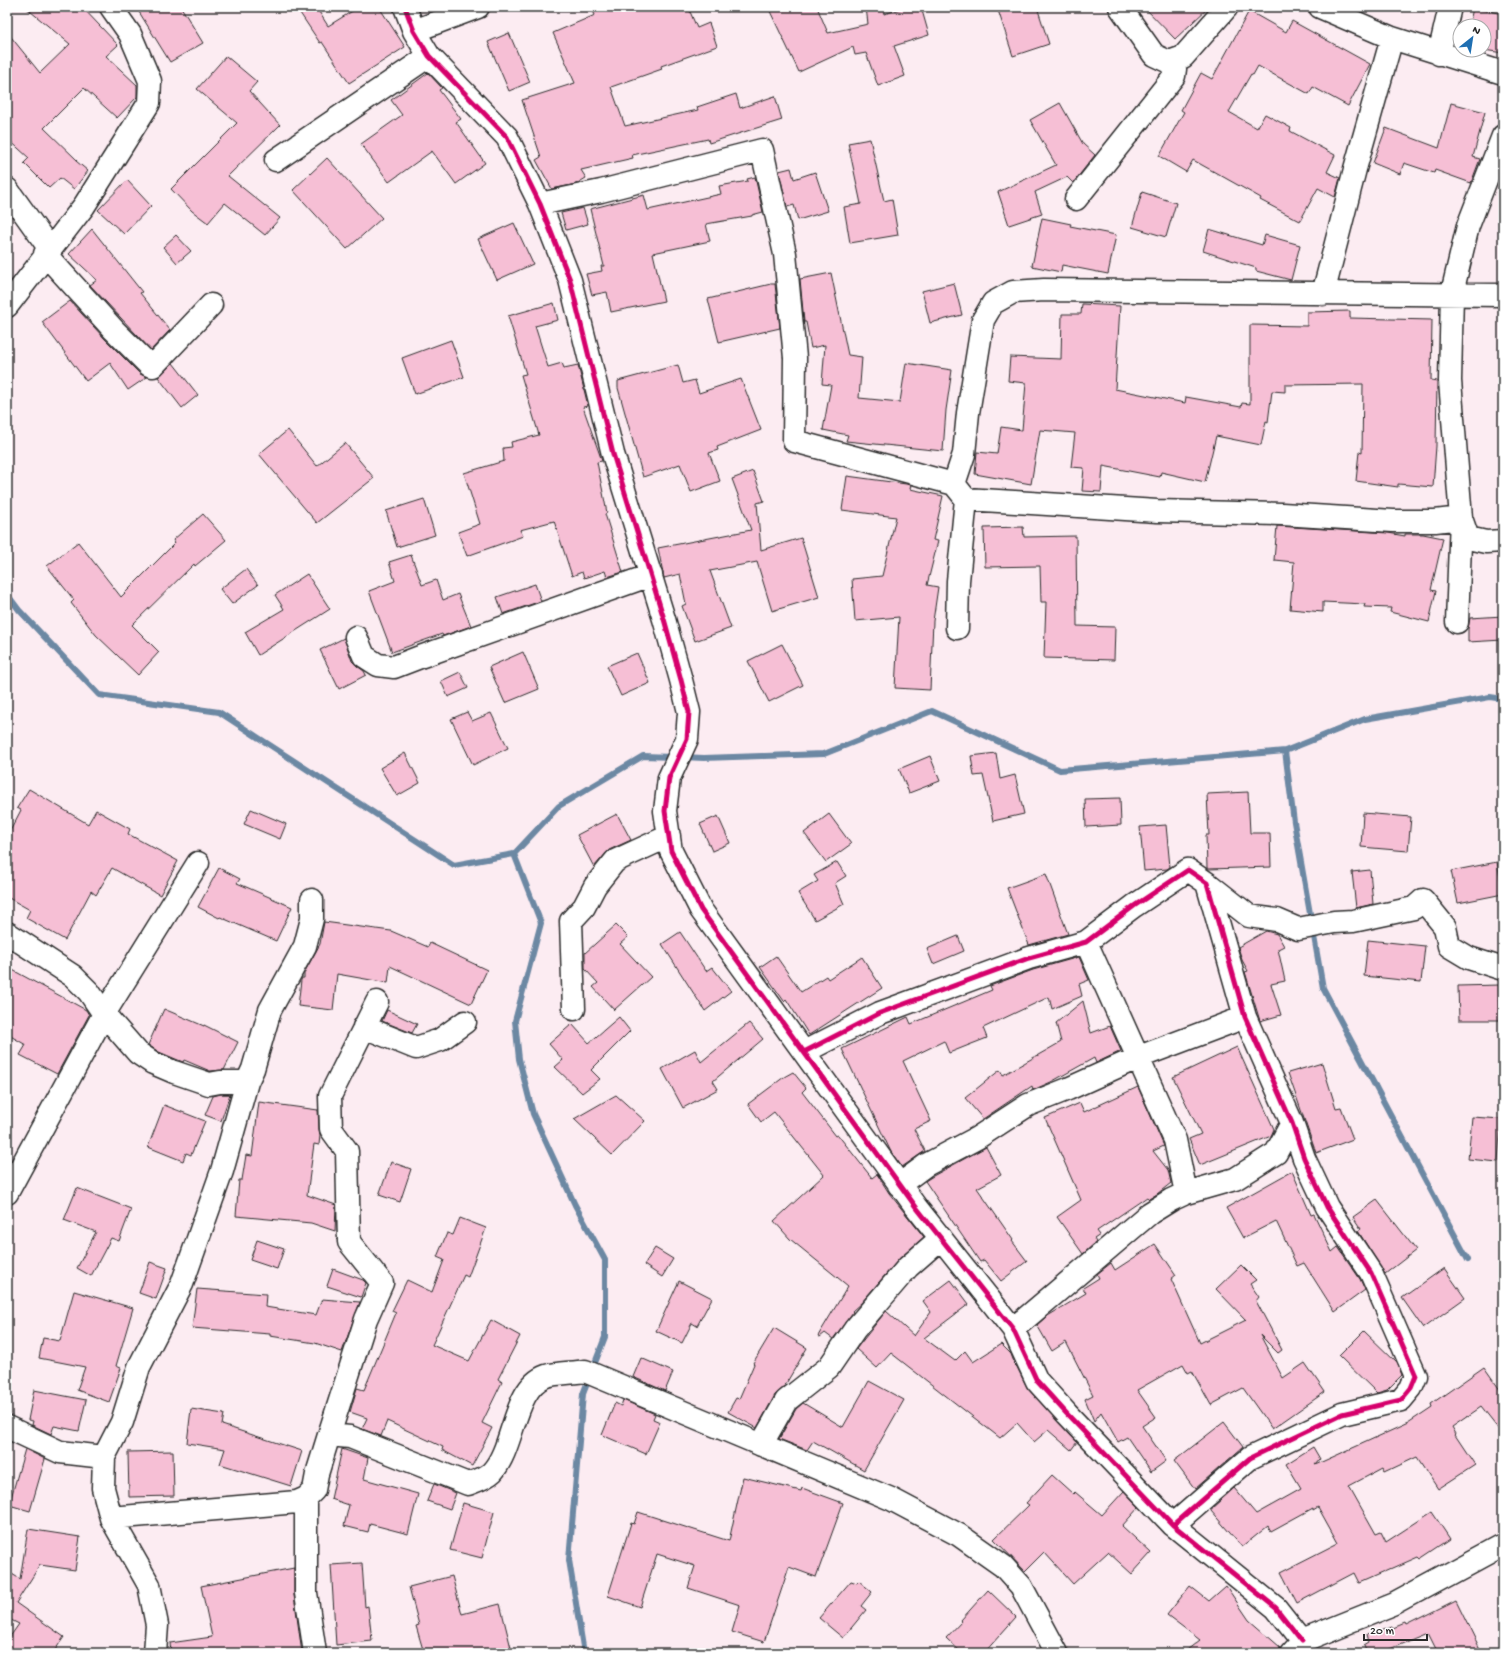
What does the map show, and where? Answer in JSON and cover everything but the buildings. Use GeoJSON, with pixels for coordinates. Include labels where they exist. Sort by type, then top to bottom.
{"type":"FeatureCollection","features":[{"type":"Feature","properties":{"kind":"street"},"geometry":{"type":"LineString","coordinates":[[7,306],[84,206],[149,103],[150,81],[130,34],[111,7]]}},
{"type":"Feature","properties":{"kind":"street"},"geometry":{"type":"LineString","coordinates":[[405,7],[414,31],[430,56],[508,137],[540,204],[570,280],[613,454],[682,680],[689,712],[687,739],[669,778],[664,811],[671,851],[701,910],[899,1185],[1013,1329],[1037,1380],[1067,1414],[1173,1525],[1276,1608],[1296,1647],[1394,1604],[1503,1545]]}},
{"type":"Feature","properties":{"kind":"street"},"geometry":{"type":"LineString","coordinates":[[414,31],[478,7]]}},
{"type":"Feature","properties":{"kind":"street"},"geometry":{"type":"LineString","coordinates":[[1076,199],[1174,76],[1175,69],[1169,62],[1154,55],[1120,7]]}},
{"type":"Feature","properties":{"kind":"street"},"geometry":{"type":"LineString","coordinates":[[1169,62],[1183,58],[1227,7]]}},
{"type":"Feature","properties":{"kind":"street"},"geometry":{"type":"LineString","coordinates":[[1320,7],[1392,38],[1503,73]]}},
{"type":"Feature","properties":{"kind":"street"},"geometry":{"type":"LineString","coordinates":[[1439,54],[1450,7]]}},
{"type":"Feature","properties":{"kind":"street"},"geometry":{"type":"LineString","coordinates":[[1323,294],[1355,169],[1392,38]]}},
{"type":"Feature","properties":{"kind":"street"},"geometry":{"type":"LineString","coordinates":[[276,160],[430,56]]}},
{"type":"Feature","properties":{"kind":"street"},"geometry":{"type":"LineString","coordinates":[[1457,622],[1461,518],[1450,381],[1452,293],[1468,226],[1503,136]]}},
{"type":"Feature","properties":{"kind":"street"},"geometry":{"type":"LineString","coordinates":[[540,204],[601,191],[762,150],[785,254],[795,358],[794,441],[960,491],[1157,511],[1282,514],[1393,521],[1435,521],[1461,518]]}},
{"type":"Feature","properties":{"kind":"street"},"geometry":{"type":"LineString","coordinates":[[7,189],[48,252],[114,330],[149,365],[153,366],[212,305]]}},
{"type":"Feature","properties":{"kind":"street"},"geometry":{"type":"LineString","coordinates":[[957,628],[960,491],[968,413],[983,320],[993,303],[1013,292],[1044,290],[1323,294],[1452,293],[1503,295]]}},
{"type":"Feature","properties":{"kind":"street"},"geometry":{"type":"LineString","coordinates":[[1461,518],[1468,538],[1486,542],[1503,541]]}},
{"type":"Feature","properties":{"kind":"street"},"geometry":{"type":"LineString","coordinates":[[356,637],[364,656],[378,665],[394,667],[651,575]]}},
{"type":"Feature","properties":{"kind":"street"},"geometry":{"type":"LineString","coordinates":[[574,1009],[571,921],[584,907],[595,886],[615,861],[669,836]]}},
{"type":"Feature","properties":{"kind":"street"},"geometry":{"type":"LineString","coordinates":[[7,1193],[104,1014],[198,863]]}},
{"type":"Feature","properties":{"kind":"street"},"geometry":{"type":"LineString","coordinates":[[804,1052],[880,1013],[1029,958],[1086,942],[1134,906],[1188,870],[1249,916],[1277,920],[1298,929],[1334,922],[1353,921],[1414,908],[1423,900],[1445,927],[1449,946],[1469,958],[1503,969]]}},
{"type":"Feature","properties":{"kind":"street"},"geometry":{"type":"LineString","coordinates":[[1173,1525],[1250,1458],[1342,1414],[1401,1400],[1411,1388],[1416,1376],[1371,1273],[1327,1207],[1304,1158],[1292,1123],[1245,1017],[1207,883]]}},
{"type":"Feature","properties":{"kind":"street"},"geometry":{"type":"LineString","coordinates":[[155,1653],[157,1625],[149,1585],[111,1518],[103,1488],[104,1457],[122,1422],[139,1368],[182,1284],[222,1171],[247,1082],[253,1069],[270,1010],[305,946],[312,919],[312,900]]}},
{"type":"Feature","properties":{"kind":"street"},"geometry":{"type":"LineString","coordinates":[[8,936],[73,976],[89,992],[104,1014],[138,1053],[153,1063],[209,1084],[220,1082],[247,1082]]}},
{"type":"Feature","properties":{"kind":"street"},"geometry":{"type":"LineString","coordinates":[[1086,942],[1175,1140],[1186,1193]]}},
{"type":"Feature","properties":{"kind":"street"},"geometry":{"type":"LineString","coordinates":[[111,1518],[297,1502],[306,1498],[314,1490],[317,1474],[366,1319],[382,1283],[349,1242],[347,1152],[331,1128],[330,1096],[377,1002]]}},
{"type":"Feature","properties":{"kind":"street"},"geometry":{"type":"LineString","coordinates":[[899,1185],[926,1165],[977,1138],[1028,1105],[1139,1057],[1245,1017]]}},
{"type":"Feature","properties":{"kind":"street"},"geometry":{"type":"LineString","coordinates":[[364,1027],[416,1048],[440,1040],[465,1022]]}},
{"type":"Feature","properties":{"kind":"street"},"geometry":{"type":"LineString","coordinates":[[1013,1329],[1150,1213],[1186,1193],[1235,1179],[1276,1153],[1292,1123]]}},
{"type":"Feature","properties":{"kind":"street"},"geometry":{"type":"LineString","coordinates":[[1276,1153],[1304,1158]]}},
{"type":"Feature","properties":{"kind":"street"},"geometry":{"type":"LineString","coordinates":[[761,1445],[786,1401],[829,1366],[855,1329],[908,1268],[941,1238]]}},
{"type":"Feature","properties":{"kind":"street"},"geometry":{"type":"LineString","coordinates":[[329,1435],[350,1437],[468,1484],[480,1480],[491,1473],[504,1455],[522,1401],[532,1385],[546,1376],[591,1374],[890,1499],[959,1535],[1003,1566],[1021,1586],[1057,1653]]}},
{"type":"Feature","properties":{"kind":"street"},"geometry":{"type":"LineString","coordinates":[[7,1427],[60,1452],[104,1457]]}},
{"type":"Feature","properties":{"kind":"street"},"geometry":{"type":"LineString","coordinates":[[306,1498],[306,1593],[315,1653]]}},
{"type":"Feature","properties":{"kind":"waterway"},"geometry":{"type":"LineString","coordinates":[[7,594],[19,610],[99,695],[219,712],[454,865],[514,854],[559,806],[643,756],[673,757]]}},
{"type":"Feature","properties":{"kind":"waterway"},"geometry":{"type":"LineString","coordinates":[[682,757],[704,758],[824,754],[932,711],[1060,770],[1285,751],[1365,719],[1490,697],[1503,699]]}},
{"type":"Feature","properties":{"kind":"waterway"},"geometry":{"type":"LineString","coordinates":[[1285,751],[1294,822],[1323,988],[1468,1260]]}},
{"type":"Feature","properties":{"kind":"waterway"},"geometry":{"type":"LineString","coordinates":[[514,854],[541,923],[515,1021],[519,1059],[533,1114],[575,1205],[605,1260],[605,1337],[583,1394],[569,1560],[584,1653]]}},
{"type":"Feature","properties":{"kind":"cycle path"},"geometry":{"type":"LineString","coordinates":[[405,7],[414,31],[429,56],[507,137],[540,204],[570,280],[613,454],[664,619],[689,712],[687,739],[669,778],[665,811],[671,851],[701,910],[916,1207],[1013,1329],[1037,1381],[1173,1525],[1276,1608],[1302,1641]]}},
{"type":"Feature","properties":{"kind":"cycle path"},"geometry":{"type":"LineString","coordinates":[[804,1052],[880,1013],[1029,958],[1086,942],[1134,906],[1188,870],[1207,883],[1245,1017],[1292,1123],[1304,1158],[1327,1207],[1371,1273],[1416,1376],[1411,1388],[1401,1400],[1342,1414],[1250,1458],[1173,1525]]}}]}
